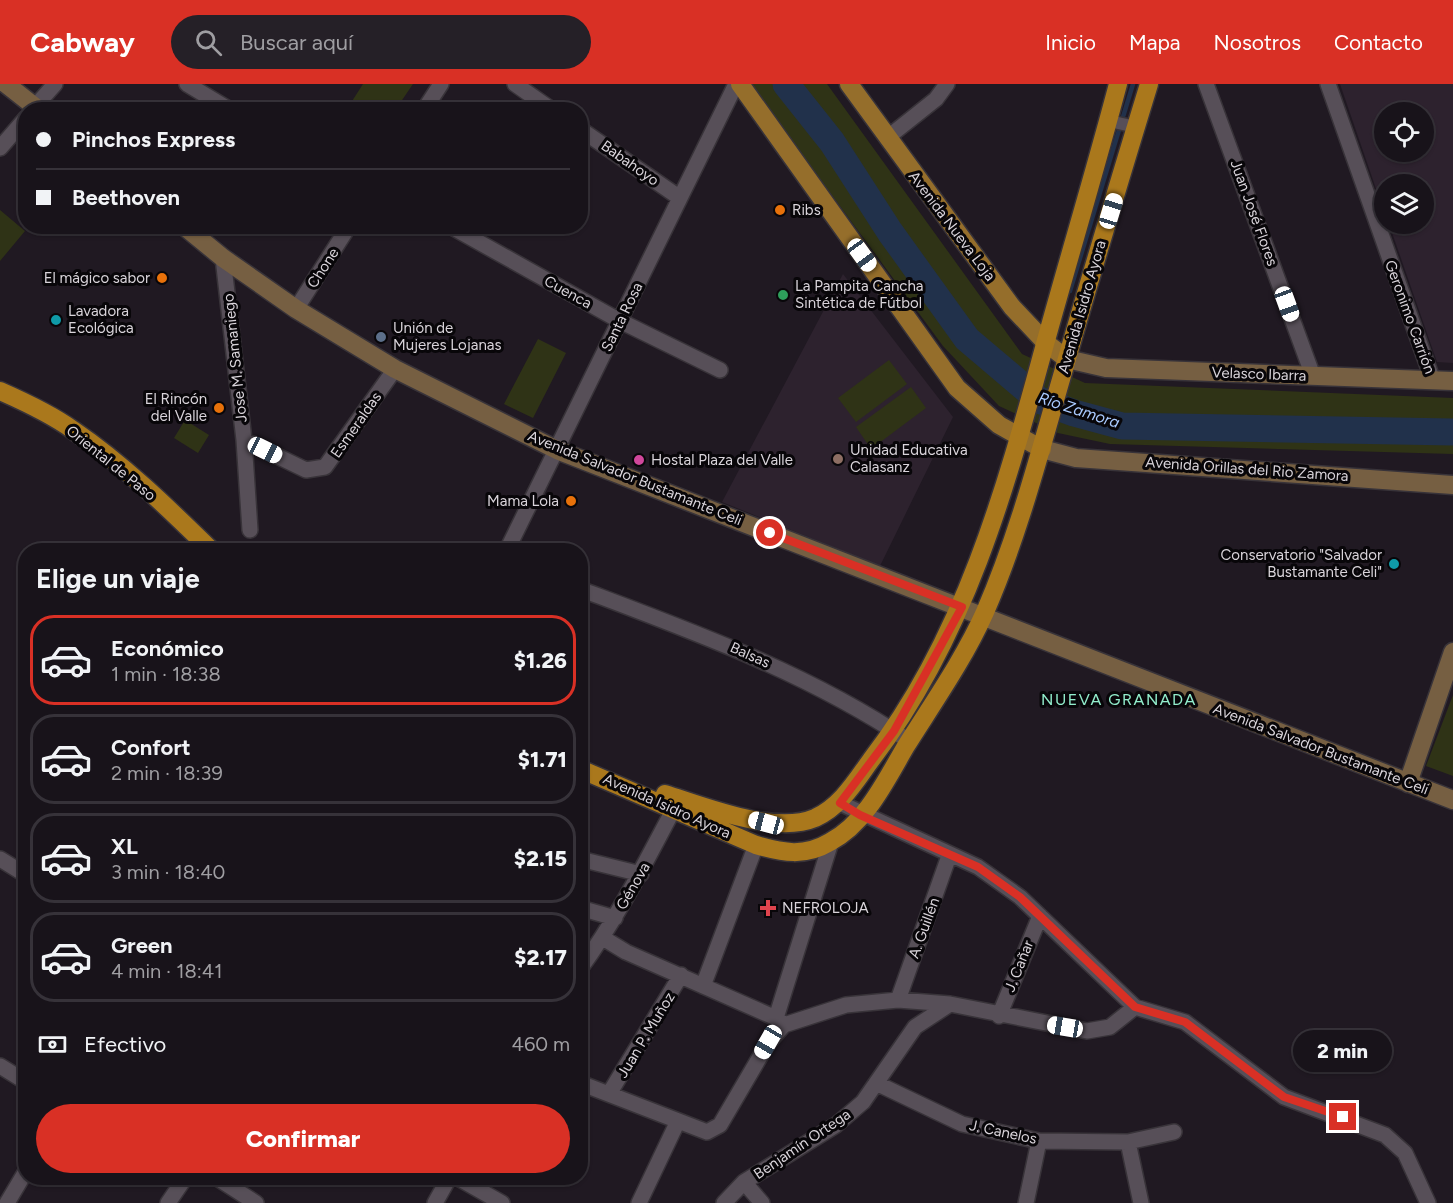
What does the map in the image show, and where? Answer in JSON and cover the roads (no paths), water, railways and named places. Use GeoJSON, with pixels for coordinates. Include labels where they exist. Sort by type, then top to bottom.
{"type":"FeatureCollection","features":[{"type":"Feature","properties":{"kind":"highway","name":"Avenida Isidro Ayora"},"geometry":{"type":"LineString","coordinates":[[677,804],[779,825],[790,825],[815,818],[840,803],[894,731],[962,607],[994,524],[1118,84]]}},
{"type":"Feature","properties":{"kind":"highway","name":"Avenida Isidro Ayora"},"geometry":{"type":"LineString","coordinates":[[588,772],[612,777],[677,804],[756,845],[787,854],[811,851],[831,842],[846,832],[876,796],[983,615],[1016,533],[1149,84]]}},
{"type":"Feature","properties":{"kind":"highway","name":"Oriental de Paso"},"geometry":{"type":"LineString","coordinates":[[0,391],[31,405],[73,430],[164,504],[204,543]]}},
{"type":"Feature","properties":{"kind":"main road"},"geometry":{"type":"LineString","coordinates":[[6,84],[24,102]]}},
{"type":"Feature","properties":{"kind":"main road"},"geometry":{"type":"LineString","coordinates":[[738,84],[957,388],[976,408],[1043,445]]}},
{"type":"Feature","properties":{"kind":"main road","name":"Avenida Nueva Loja"},"geometry":{"type":"LineString","coordinates":[[849,84],[1043,351],[1065,364]]}},
{"type":"Feature","properties":{"kind":"main road","name":"Avenida Salvador Bustamante Celi"},"geometry":{"type":"LineString","coordinates":[[194,234],[223,258],[296,309],[395,369],[557,450],[983,615],[1276,733],[1453,800]]}},
{"type":"Feature","properties":{"kind":"main road","name":"Velasco Ibarra"},"geometry":{"type":"LineString","coordinates":[[1065,364],[1106,368],[1453,381]]}},
{"type":"Feature","properties":{"kind":"main road","name":"Avenida Orillas del Rio Zamora"},"geometry":{"type":"LineString","coordinates":[[1043,445],[1076,458],[1453,485]]}},
{"type":"Feature","properties":{"kind":"main road"},"geometry":{"type":"LineString","coordinates":[[1408,783],[1453,652]]}},
{"type":"Feature","properties":{"kind":"street"},"geometry":{"type":"LineString","coordinates":[[40,102],[55,84]]}},
{"type":"Feature","properties":{"kind":"street"},"geometry":{"type":"LineString","coordinates":[[187,84],[217,102]]}},
{"type":"Feature","properties":{"kind":"street"},"geometry":{"type":"LineString","coordinates":[[429,102],[441,84]]}},
{"type":"Feature","properties":{"kind":"street"},"geometry":{"type":"LineString","coordinates":[[515,84],[541,102]]}},
{"type":"Feature","properties":{"kind":"street","name":"Santa Rosa"},"geometry":{"type":"LineString","coordinates":[[510,543],[738,84]]}},
{"type":"Feature","properties":{"kind":"street"},"geometry":{"type":"LineString","coordinates":[[887,138],[936,99],[947,84]]}},
{"type":"Feature","properties":{"kind":"street","name":"Juan José Flores"},"geometry":{"type":"LineString","coordinates":[[1206,84],[1313,376]]}},
{"type":"Feature","properties":{"kind":"street","name":"Geronimo Carrión"},"geometry":{"type":"LineString","coordinates":[[1328,84],[1433,381]]}},
{"type":"Feature","properties":{"kind":"street"},"geometry":{"type":"LineString","coordinates":[[1109,121],[1136,126]]}},
{"type":"Feature","properties":{"kind":"street"},"geometry":{"type":"LineString","coordinates":[[0,148],[18,128]]}},
{"type":"Feature","properties":{"kind":"street","name":"Babahoyo"},"geometry":{"type":"LineString","coordinates":[[588,135],[680,198]]}},
{"type":"Feature","properties":{"kind":"street","name":"Chone"},"geometry":{"type":"LineString","coordinates":[[296,309],[344,234]]}},
{"type":"Feature","properties":{"kind":"street","name":"Cuenca"},"geometry":{"type":"LineString","coordinates":[[464,234],[620,321],[720,370]]}},
{"type":"Feature","properties":{"kind":"street","name":"Jose M. Samaniego"},"geometry":{"type":"LineString","coordinates":[[223,258],[244,440],[250,530]]}},
{"type":"Feature","properties":{"kind":"street","name":"Esmeraldas"},"geometry":{"type":"LineString","coordinates":[[244,440],[306,470],[325,467],[395,369]]}},
{"type":"Feature","properties":{"kind":"street","name":"Balsas"},"geometry":{"type":"LineString","coordinates":[[588,592],[743,651],[838,698],[909,741]]}},
{"type":"Feature","properties":{"kind":"street"},"geometry":{"type":"LineString","coordinates":[[840,803],[860,815],[978,867],[1020,897],[1135,1007],[1185,1022],[1284,1097],[1385,1135],[1405,1153],[1428,1203]]}},
{"type":"Feature","properties":{"kind":"street","name":"Génova"},"geometry":{"type":"LineString","coordinates":[[588,958],[603,938],[641,874],[677,804]]}},
{"type":"Feature","properties":{"kind":"street"},"geometry":{"type":"LineString","coordinates":[[588,1086],[706,1132],[720,1125],[780,1021],[831,842]]}},
{"type":"Feature","properties":{"kind":"street"},"geometry":{"type":"LineString","coordinates":[[703,986],[756,845]]}},
{"type":"Feature","properties":{"kind":"street","name":"A. Guillén"},"geometry":{"type":"LineString","coordinates":[[898,1000],[950,856]]}},
{"type":"Feature","properties":{"kind":"street"},"geometry":{"type":"LineString","coordinates":[[0,859],[18,870]]}},
{"type":"Feature","properties":{"kind":"street"},"geometry":{"type":"LineString","coordinates":[[588,861],[641,874]]}},
{"type":"Feature","properties":{"kind":"street"},"geometry":{"type":"LineString","coordinates":[[588,910],[615,918]]}},
{"type":"Feature","properties":{"kind":"street","name":"J. Cañar"},"geometry":{"type":"LineString","coordinates":[[999,1016],[1040,916]]}},
{"type":"Feature","properties":{"kind":"street"},"geometry":{"type":"LineString","coordinates":[[603,938],[626,952],[780,1021],[846,1005],[898,1000],[950,1004],[999,1016],[1087,1031],[1110,1027],[1135,1007]]}},
{"type":"Feature","properties":{"kind":"street","name":"Juan P. Muñoz"},"geometry":{"type":"LineString","coordinates":[[609,1094],[681,975]]}},
{"type":"Feature","properties":{"kind":"street","name":"Benjamín Ortega"},"geometry":{"type":"LineString","coordinates":[[724,1203],[744,1182],[836,1125],[862,1102],[915,1027],[950,1004]]}},
{"type":"Feature","properties":{"kind":"street"},"geometry":{"type":"LineString","coordinates":[[0,1066],[18,1077]]}},
{"type":"Feature","properties":{"kind":"street","name":"J. Canelos"},"geometry":{"type":"LineString","coordinates":[[876,1083],[962,1124],[1040,1141],[1128,1142],[1174,1132]]}},
{"type":"Feature","properties":{"kind":"street"},"geometry":{"type":"LineString","coordinates":[[639,1203],[678,1121]]}},
{"type":"Feature","properties":{"kind":"street"},"geometry":{"type":"LineString","coordinates":[[1026,1203],[1040,1141]]}},
{"type":"Feature","properties":{"kind":"street"},"geometry":{"type":"LineString","coordinates":[[1128,1142],[1141,1203]]}},
{"type":"Feature","properties":{"kind":"street"},"geometry":{"type":"LineString","coordinates":[[744,1182],[762,1203]]}},
{"type":"Feature","properties":{"kind":"street"},"geometry":{"type":"LineString","coordinates":[[7,1203],[18,1184]]}},
{"type":"Feature","properties":{"kind":"street"},"geometry":{"type":"LineString","coordinates":[[168,1203],[180,1185]]}},
{"type":"Feature","properties":{"kind":"street"},"geometry":{"type":"LineString","coordinates":[[228,1185],[256,1203]]}},
{"type":"Feature","properties":{"kind":"street"},"geometry":{"type":"LineString","coordinates":[[435,1203],[445,1185]]}},
{"type":"Feature","properties":{"kind":"street"},"geometry":{"type":"LineString","coordinates":[[470,1185],[502,1203]]}},
{"type":"Feature","properties":{"kind":"waterway","name":"Río Zamora"},"geometry":{"type":"LineString","coordinates":[[786,84],[832,142],[890,232],[967,339],[1039,400],[1074,413],[1122,426],[1453,432]]}},
{"type":"Feature","properties":{"kind":"waterway"},"geometry":{"type":"LineString","coordinates":[[1070,291],[1133,84]]}},
{"type":"Feature","properties":{"kind":"place","name":"Ribs"},"geometry":{"type":"Point","coordinates":[780,210]}},
{"type":"Feature","properties":{"kind":"place","name":"El mágico sabor"},"geometry":{"type":"Point","coordinates":[162,278]}},
{"type":"Feature","properties":{"kind":"place","name":"La Pampita Cancha Sintética de Fútbol"},"geometry":{"type":"Point","coordinates":[783,295]}},
{"type":"Feature","properties":{"kind":"place","name":"Lavadora Ecológica"},"geometry":{"type":"Point","coordinates":[56,320]}},
{"type":"Feature","properties":{"kind":"place","name":"Unión de Mujeres Lojanas"},"geometry":{"type":"Point","coordinates":[381,337]}},
{"type":"Feature","properties":{"kind":"place","name":"El Rincón del Valle"},"geometry":{"type":"Point","coordinates":[219,408]}},
{"type":"Feature","properties":{"kind":"place","name":"Unidad Educativa Calasanz"},"geometry":{"type":"Point","coordinates":[838,459]}},
{"type":"Feature","properties":{"kind":"place","name":"Hostal Plaza del Valle"},"geometry":{"type":"Point","coordinates":[639,460]}},
{"type":"Feature","properties":{"kind":"place","name":"Mama Lola"},"geometry":{"type":"Point","coordinates":[571,501]}},
{"type":"Feature","properties":{"kind":"place","name":"Conservatorio \"Salvador Bustamante Celi\""},"geometry":{"type":"Point","coordinates":[1394,564]}},
{"type":"Feature","properties":{"kind":"place","name":"NEFROLOJA"},"geometry":{"type":"Point","coordinates":[768,908]}},
{"type":"Feature","properties":{"kind":"district","name":"NUEVA GRANADA"},"geometry":{"type":"Point","coordinates":[1119,699]}}]}
